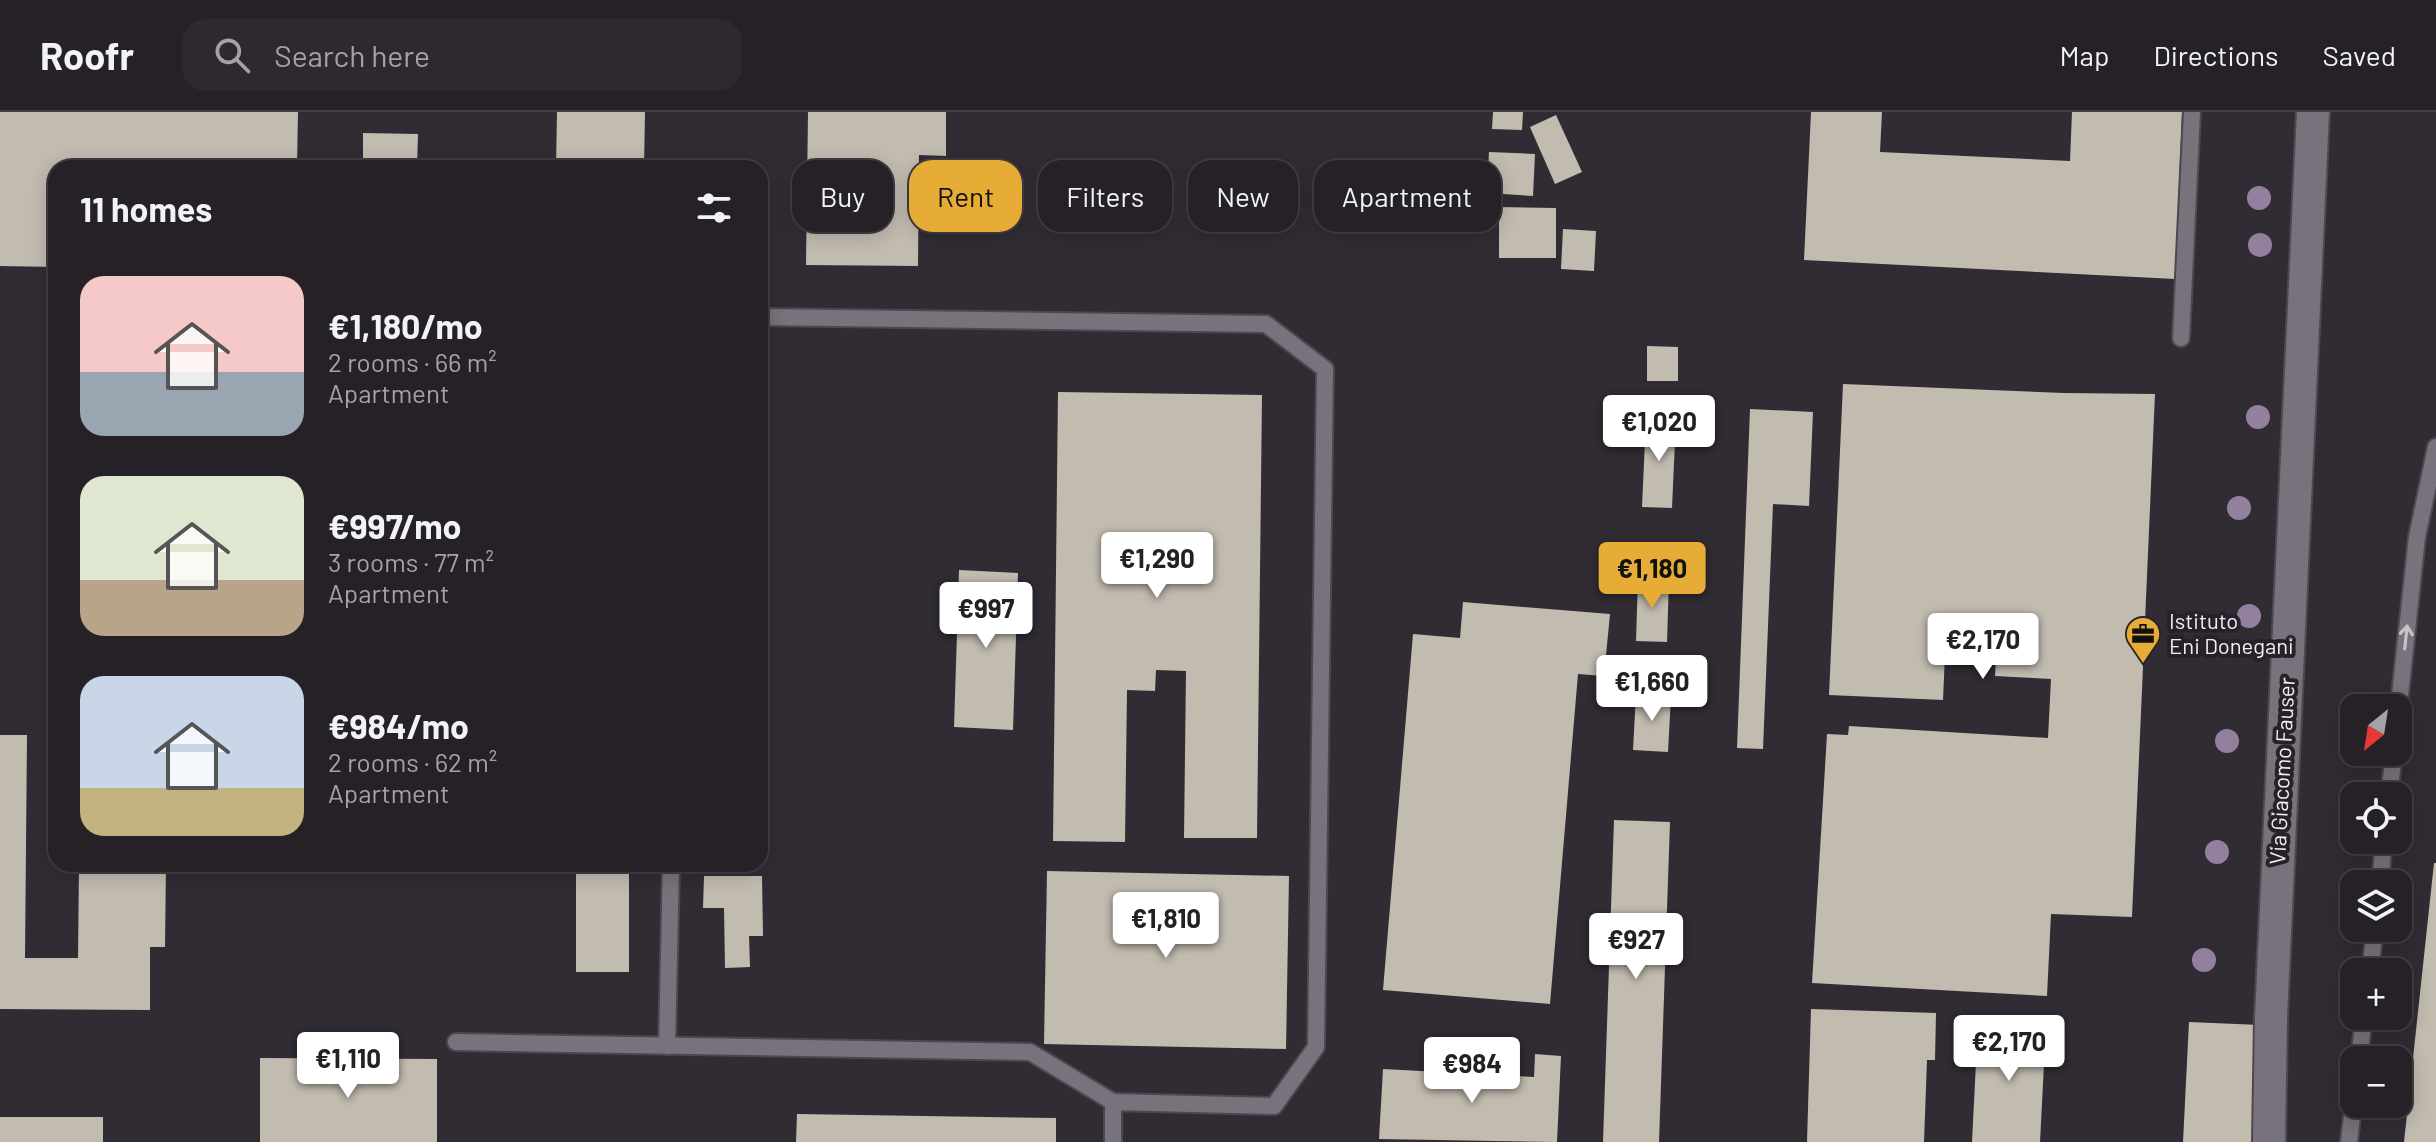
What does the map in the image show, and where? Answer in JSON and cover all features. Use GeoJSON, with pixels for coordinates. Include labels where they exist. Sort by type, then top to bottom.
{"type":"FeatureCollection","features":[{"type":"Feature","properties":{"kind":"street","name":"Via Giacomo Fauser"},"geometry":{"type":"LineString","coordinates":[[2269,1142],[2271,1001],[2313,112]]}},
{"type":"Feature","properties":{"kind":"lane"},"geometry":{"type":"LineString","coordinates":[[2181,338],[2192,112]]}},
{"type":"Feature","properties":{"kind":"lane"},"geometry":{"type":"LineString","coordinates":[[456,1042],[1030,1052],[1113,1102],[1274,1106],[1316,1047],[1325,369],[1266,324],[768,317]]}},
{"type":"Feature","properties":{"kind":"lane"},"geometry":{"type":"LineString","coordinates":[[2400,694],[2417,537],[2436,447]]}},
{"type":"Feature","properties":{"kind":"lane"},"geometry":{"type":"LineString","coordinates":[[667,1046],[671,872]]}},
{"type":"Feature","properties":{"kind":"lane"},"geometry":{"type":"LineString","coordinates":[[1113,1102],[1113,1142]]}},
{"type":"Feature","properties":{"kind":"lane"},"geometry":{"type":"LineString","coordinates":[[2349,1142],[2352,1118]]}},
{"type":"Feature","properties":{"kind":"building"},"geometry":{"type":"Polygon","coordinates":[[[0,112],[298,112],[297,160],[48,160],[48,267],[0,266],[0,112]]]}},
{"type":"Feature","properties":{"kind":"building"},"geometry":{"type":"Polygon","coordinates":[[[557,112],[645,112],[644,160],[556,160],[557,112]]]}},
{"type":"Feature","properties":{"kind":"building"},"geometry":{"type":"Polygon","coordinates":[[[808,112],[946,112],[946,156],[919,155],[919,160],[909,160],[909,232],[918,232],[918,266],[806,265],[806,232],[893,232],[893,160],[807,160],[808,112]]]}},
{"type":"Feature","properties":{"kind":"building"},"geometry":{"type":"Polygon","coordinates":[[[1493,112],[1523,112],[1522,130],[1492,129],[1493,112]]]}},
{"type":"Feature","properties":{"kind":"building"},"geometry":{"type":"Polygon","coordinates":[[[1811,112],[1882,112],[1880,152],[2070,161],[2072,112],[2182,112],[2175,279],[1804,260],[1811,112]]]}},
{"type":"Feature","properties":{"kind":"building"},"geometry":{"type":"Polygon","coordinates":[[[1556,115],[1582,172],[1555,184],[1530,127],[1556,115]]]}},
{"type":"Feature","properties":{"kind":"building"},"geometry":{"type":"Polygon","coordinates":[[[363,133],[418,134],[417,160],[363,160],[363,133]]]}},
{"type":"Feature","properties":{"kind":"building"},"geometry":{"type":"Polygon","coordinates":[[[1489,152],[1535,154],[1533,196],[1501,194],[1501,160],[1489,160],[1489,152]]]}},
{"type":"Feature","properties":{"kind":"building"},"geometry":{"type":"Polygon","coordinates":[[[1501,207],[1556,208],[1556,258],[1499,258],[1501,207]]]}},
{"type":"Feature","properties":{"kind":"building"},"geometry":{"type":"Polygon","coordinates":[[[1563,229],[1596,231],[1594,271],[1561,269],[1563,229]]]}},
{"type":"Feature","properties":{"kind":"building"},"geometry":{"type":"Polygon","coordinates":[[[1647,346],[1678,347],[1678,381],[1647,381],[1647,346]]]}},
{"type":"Feature","properties":{"kind":"building"},"geometry":{"type":"Polygon","coordinates":[[[1843,384],[2155,394],[2132,917],[2051,914],[2047,996],[1812,983],[1827,734],[1848,735],[1849,726],[2048,738],[2051,679],[1995,676],[1997,634],[1946,632],[1943,700],[1829,695],[1843,384]]]}},
{"type":"Feature","properties":{"kind":"building"},"geometry":{"type":"Polygon","coordinates":[[[1058,392],[1262,395],[1257,838],[1184,838],[1186,671],[1156,670],[1155,691],[1127,690],[1125,842],[1053,841],[1058,392]]]}},
{"type":"Feature","properties":{"kind":"building"},"geometry":{"type":"Polygon","coordinates":[[[1750,409],[1813,412],[1809,506],[1773,504],[1763,749],[1737,748],[1750,409]]]}},
{"type":"Feature","properties":{"kind":"building"},"geometry":{"type":"Polygon","coordinates":[[[1646,418],[1676,419],[1672,508],[1642,507],[1646,418]]]}},
{"type":"Feature","properties":{"kind":"building"},"geometry":{"type":"Polygon","coordinates":[[[959,570],[1018,573],[1013,730],[954,727],[959,570]]]}},
{"type":"Feature","properties":{"kind":"building"},"geometry":{"type":"Polygon","coordinates":[[[1638,577],[1669,578],[1667,642],[1636,641],[1638,577]]]}},
{"type":"Feature","properties":{"kind":"building"},"geometry":{"type":"Polygon","coordinates":[[[1463,602],[1610,614],[1604,676],[1578,674],[1550,1004],[1383,990],[1413,634],[1460,638],[1463,602]]]}},
{"type":"Feature","properties":{"kind":"building"},"geometry":{"type":"Polygon","coordinates":[[[1636,694],[1671,696],[1668,752],[1633,750],[1636,694]]]}},
{"type":"Feature","properties":{"kind":"building"},"geometry":{"type":"Polygon","coordinates":[[[0,735],[27,735],[25,958],[78,958],[79,872],[166,872],[165,947],[150,947],[150,1010],[0,1009],[0,735]]]}},
{"type":"Feature","properties":{"kind":"building"},"geometry":{"type":"Polygon","coordinates":[[[1614,820],[1670,822],[1659,1142],[1603,1142],[1614,820]]]}},
{"type":"Feature","properties":{"kind":"building"},"geometry":{"type":"Polygon","coordinates":[[[2436,863],[2436,1142],[2404,1142],[2407,1118],[2412,1118],[2412,1068],[2436,863]]]}},
{"type":"Feature","properties":{"kind":"building"},"geometry":{"type":"Polygon","coordinates":[[[1047,871],[1289,876],[1286,1049],[1044,1044],[1047,871]]]}},
{"type":"Feature","properties":{"kind":"building"},"geometry":{"type":"Polygon","coordinates":[[[576,872],[629,872],[629,972],[576,972],[576,872]]]}},
{"type":"Feature","properties":{"kind":"building"},"geometry":{"type":"Polygon","coordinates":[[[704,876],[762,876],[763,936],[749,936],[750,967],[725,968],[724,908],[703,908],[704,876]]]}},
{"type":"Feature","properties":{"kind":"building"},"geometry":{"type":"Polygon","coordinates":[[[1811,1009],[1936,1013],[1935,1060],[1927,1060],[1924,1142],[1807,1142],[1811,1009]]]}},
{"type":"Feature","properties":{"kind":"building"},"geometry":{"type":"Polygon","coordinates":[[[1978,1022],[2046,1025],[2040,1142],[1972,1142],[1978,1022]]]}},
{"type":"Feature","properties":{"kind":"building"},"geometry":{"type":"Polygon","coordinates":[[[2189,1022],[2260,1025],[2254,1142],[2183,1142],[2189,1022]]]}},
{"type":"Feature","properties":{"kind":"building"},"geometry":{"type":"Polygon","coordinates":[[[1535,1054],[1561,1056],[1557,1142],[1379,1139],[1383,1069],[1534,1077],[1535,1054]]]}},
{"type":"Feature","properties":{"kind":"building"},"geometry":{"type":"Polygon","coordinates":[[[260,1058],[437,1059],[437,1142],[260,1142],[260,1058]]]}},
{"type":"Feature","properties":{"kind":"building"},"geometry":{"type":"Polygon","coordinates":[[[797,1114],[1056,1118],[1056,1142],[796,1142],[797,1114]]]}},
{"type":"Feature","properties":{"kind":"building"},"geometry":{"type":"Polygon","coordinates":[[[0,1117],[103,1117],[103,1142],[0,1142],[0,1117]]]}},
{"type":"Feature","properties":{"kind":"place","name":"Istituto Eni Donegani"},"geometry":{"type":"Point","coordinates":[2143,665]}}]}
